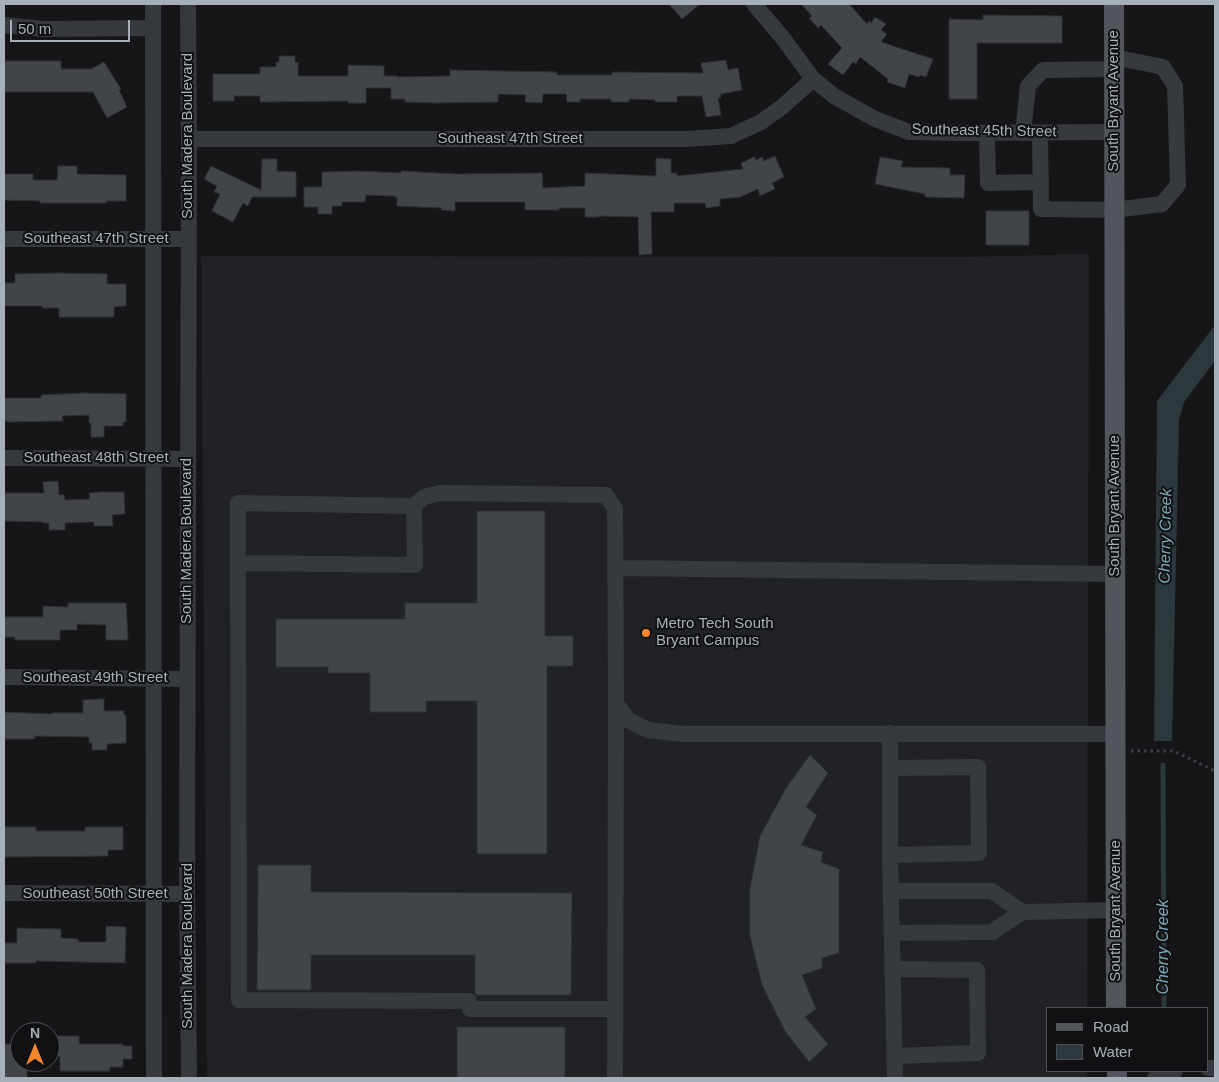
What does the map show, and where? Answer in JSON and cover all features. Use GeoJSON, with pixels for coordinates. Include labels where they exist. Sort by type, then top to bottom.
{"type":"FeatureCollection","features":[{"type":"Feature","properties":{"kind":"main road","name":"South Bryant Avenue"},"geometry":{"type":"LineString","coordinates":[[1114,4],[1116,1007]]}},
{"type":"Feature","properties":{"kind":"street"},"geometry":{"type":"LineString","coordinates":[[153,4],[154,1078]]}},
{"type":"Feature","properties":{"kind":"street","name":"South Madera Boulevard"},"geometry":{"type":"LineString","coordinates":[[188,4],[187,894],[189,1078]]}},
{"type":"Feature","properties":{"kind":"street","name":"Southeast 45th Street"},"geometry":{"type":"LineString","coordinates":[[754,4],[782,37],[813,80],[834,96],[850,105],[908,132],[1114,132]]}},
{"type":"Feature","properties":{"kind":"street"},"geometry":{"type":"LineString","coordinates":[[4,25],[44,29],[153,28]]}},
{"type":"Feature","properties":{"kind":"street"},"geometry":{"type":"LineString","coordinates":[[1023,133],[1028,86],[1043,70],[1114,63],[1163,67],[1175,86],[1178,185],[1162,204],[1114,210],[1041,208],[1040,133]]}},
{"type":"Feature","properties":{"kind":"street","name":"Southeast 47th Street"},"geometry":{"type":"LineString","coordinates":[[189,139],[686,139],[731,136],[761,122],[782,107],[813,80]]}},
{"type":"Feature","properties":{"kind":"street"},"geometry":{"type":"LineString","coordinates":[[987,133],[988,183],[1041,182]]}},
{"type":"Feature","properties":{"kind":"street","name":"Southeast 47th Street"},"geometry":{"type":"LineString","coordinates":[[4,239],[188,239]]}},
{"type":"Feature","properties":{"kind":"street","name":"Southeast 48th Street"},"geometry":{"type":"LineString","coordinates":[[4,458],[187,459]]}},
{"type":"Feature","properties":{"kind":"street"},"geometry":{"type":"LineString","coordinates":[[615,1009],[470,1009],[469,1001],[239,1000],[238,503],[414,506],[424,497],[440,493],[606,495],[615,509],[616,703],[615,1078]]}},
{"type":"Feature","properties":{"kind":"street"},"geometry":{"type":"LineString","coordinates":[[238,563],[415,565],[414,506]]}},
{"type":"Feature","properties":{"kind":"street"},"geometry":{"type":"LineString","coordinates":[[615,568],[1115,574]]}},
{"type":"Feature","properties":{"kind":"street","name":"Southeast 49th Street"},"geometry":{"type":"LineString","coordinates":[[4,677],[187,679]]}},
{"type":"Feature","properties":{"kind":"street"},"geometry":{"type":"LineString","coordinates":[[616,703],[628,720],[648,730],[683,734],[890,733],[1115,742]]}},
{"type":"Feature","properties":{"kind":"street"},"geometry":{"type":"LineString","coordinates":[[890,733],[890,855],[895,1078]]}},
{"type":"Feature","properties":{"kind":"street"},"geometry":{"type":"LineString","coordinates":[[890,768],[978,767],[978,853],[890,855]]}},
{"type":"Feature","properties":{"kind":"street"},"geometry":{"type":"LineString","coordinates":[[891,891],[992,892],[1022,912]]}},
{"type":"Feature","properties":{"kind":"street","name":"Southeast 50th Street"},"geometry":{"type":"LineString","coordinates":[[4,894],[187,894]]}},
{"type":"Feature","properties":{"kind":"street"},"geometry":{"type":"LineString","coordinates":[[892,933],[992,932],[1022,912],[1116,910]]}},
{"type":"Feature","properties":{"kind":"street"},"geometry":{"type":"LineString","coordinates":[[892,969],[977,970],[978,1053],[894,1056]]}},
{"type":"Feature","properties":{"kind":"street"},"geometry":{"type":"LineString","coordinates":[[1155,1078],[1173,1072]]}},
{"type":"Feature","properties":{"kind":"path"},"geometry":{"type":"LineString","coordinates":[[1115,742],[1174,751],[1215,771]]}},
{"type":"Feature","properties":{"kind":"shaded area","name":"Metro Tech South Bryant Campus"},"geometry":{"type":"Polygon","coordinates":[[[1089,254],[1087,1007],[1046,1007],[1046,1072],[1087,1072],[1087,1078],[207,1078],[201,256],[965,257],[1089,254]]]}},
{"type":"Feature","properties":{"kind":"water"},"geometry":{"type":"Polygon","coordinates":[[[1215,325],[1215,361],[1184,402],[1179,420],[1172,741],[1154,741],[1157,401],[1215,325]]]}},
{"type":"Feature","properties":{"kind":"building"},"geometry":{"type":"Polygon","coordinates":[[[669,4],[700,4],[682,19],[669,4]]]}},
{"type":"Feature","properties":{"kind":"building"},"geometry":{"type":"Polygon","coordinates":[[[801,4],[849,4],[867,24],[869,21],[871,23],[875,17],[886,24],[881,30],[887,34],[881,42],[933,59],[926,77],[909,74],[905,88],[887,82],[888,79],[860,57],[856,64],[853,62],[843,75],[828,64],[842,48],[821,25],[818,28],[809,18],[812,16],[801,4]]]}},
{"type":"Feature","properties":{"kind":"building"},"geometry":{"type":"Polygon","coordinates":[[[983,15],[1062,16],[1062,43],[977,43],[977,99],[949,99],[949,19],[983,20],[983,15]]]}},
{"type":"Feature","properties":{"kind":"building"},"geometry":{"type":"Polygon","coordinates":[[[279,56],[295,56],[295,62],[298,63],[298,76],[348,76],[348,65],[384,66],[384,76],[397,77],[450,76],[450,70],[557,72],[557,75],[612,75],[612,72],[703,73],[701,63],[726,60],[728,70],[738,68],[742,90],[720,94],[721,98],[718,98],[721,115],[706,117],[702,96],[677,96],[677,102],[629,99],[629,102],[611,102],[611,99],[580,99],[580,102],[567,102],[566,94],[543,94],[542,103],[525,102],[526,95],[498,94],[498,102],[436,103],[405,102],[405,99],[391,99],[391,88],[366,88],[366,103],[348,103],[348,101],[260,102],[260,96],[234,96],[234,101],[213,101],[213,74],[260,74],[260,67],[276,67],[276,62],[279,62],[279,56]]]}},
{"type":"Feature","properties":{"kind":"building"},"geometry":{"type":"Polygon","coordinates":[[[4,61],[61,61],[61,69],[91,69],[104,62],[121,89],[119,90],[127,107],[107,118],[93,92],[4,92],[4,61]]]}},
{"type":"Feature","properties":{"kind":"building"},"geometry":{"type":"Polygon","coordinates":[[[775,156],[784,177],[772,183],[775,189],[760,196],[758,189],[740,197],[720,199],[720,206],[706,208],[705,203],[674,203],[674,212],[651,212],[652,254],[639,255],[638,217],[585,217],[585,208],[525,210],[525,202],[455,202],[455,211],[441,210],[442,208],[397,206],[397,197],[366,195],[365,202],[342,202],[342,206],[332,206],[332,214],[318,214],[318,207],[304,207],[304,187],[322,187],[322,172],[542,173],[543,188],[585,186],[585,173],[656,176],[656,158],[671,159],[671,173],[677,173],[677,176],[743,169],[741,163],[754,157],[756,160],[762,157],[764,161],[775,156]]]}},
{"type":"Feature","properties":{"kind":"building"},"geometry":{"type":"Polygon","coordinates":[[[880,157],[903,161],[901,167],[950,168],[950,175],[965,175],[964,198],[925,197],[925,194],[875,184],[880,157]]]}},
{"type":"Feature","properties":{"kind":"building"},"geometry":{"type":"Polygon","coordinates":[[[262,159],[277,159],[277,171],[296,172],[296,197],[252,197],[248,206],[243,203],[233,222],[212,211],[220,194],[214,192],[217,186],[204,179],[211,166],[261,190],[262,159]]]}},
{"type":"Feature","properties":{"kind":"building"},"geometry":{"type":"Polygon","coordinates":[[[58,166],[77,166],[77,174],[126,175],[126,201],[106,201],[106,203],[40,203],[40,201],[4,200],[4,174],[33,174],[33,180],[57,180],[58,166]]]}},
{"type":"Feature","properties":{"kind":"building"},"geometry":{"type":"Polygon","coordinates":[[[986,211],[1029,211],[1029,245],[986,245],[986,211]]]}},
{"type":"Feature","properties":{"kind":"building"},"geometry":{"type":"Polygon","coordinates":[[[15,274],[107,274],[107,284],[126,284],[126,306],[114,307],[114,317],[59,317],[59,308],[4,306],[4,283],[15,283],[15,274]]]}},
{"type":"Feature","properties":{"kind":"building"},"geometry":{"type":"Polygon","coordinates":[[[126,394],[126,422],[123,422],[123,426],[104,426],[104,437],[91,437],[89,415],[62,416],[63,421],[4,421],[4,398],[41,398],[41,395],[126,394]]]}},
{"type":"Feature","properties":{"kind":"building"},"geometry":{"type":"Polygon","coordinates":[[[58,481],[59,495],[64,495],[65,500],[90,499],[89,493],[124,492],[125,514],[112,515],[113,526],[94,526],[94,522],[65,523],[65,530],[49,530],[49,523],[43,522],[4,521],[4,493],[44,493],[43,482],[58,481]]]}},
{"type":"Feature","properties":{"kind":"building"},"geometry":{"type":"Polygon","coordinates":[[[477,511],[545,511],[545,636],[573,636],[573,666],[547,666],[547,854],[477,854],[477,701],[426,701],[426,712],[370,712],[370,673],[328,673],[328,667],[276,667],[276,619],[405,619],[405,603],[477,603],[477,511]]]}},
{"type":"Feature","properties":{"kind":"building"},"geometry":{"type":"Polygon","coordinates":[[[68,603],[126,603],[128,640],[106,640],[106,625],[77,624],[77,630],[60,630],[60,640],[15,640],[15,637],[4,637],[4,617],[43,617],[43,606],[68,607],[68,603]]]}},
{"type":"Feature","properties":{"kind":"building"},"geometry":{"type":"Polygon","coordinates":[[[104,699],[104,711],[124,711],[124,715],[126,715],[126,743],[107,744],[107,750],[92,750],[92,743],[89,743],[89,737],[35,736],[35,739],[4,739],[4,712],[83,713],[83,700],[104,699]]]}},
{"type":"Feature","properties":{"kind":"building"},"geometry":{"type":"Polygon","coordinates":[[[810,755],[828,773],[806,807],[817,815],[801,845],[823,852],[821,862],[839,869],[839,953],[822,958],[822,968],[802,975],[816,1009],[805,1017],[828,1044],[809,1062],[785,1031],[762,985],[750,936],[750,888],[760,836],[786,788],[810,755]]]}},
{"type":"Feature","properties":{"kind":"building"},"geometry":{"type":"Polygon","coordinates":[[[4,827],[36,827],[36,831],[85,831],[85,827],[123,827],[123,850],[108,850],[108,856],[4,857],[4,827]]]}},
{"type":"Feature","properties":{"kind":"building"},"geometry":{"type":"Polygon","coordinates":[[[258,865],[311,865],[311,892],[572,893],[571,995],[477,995],[475,993],[475,955],[311,955],[311,990],[257,990],[258,865]]]}},
{"type":"Feature","properties":{"kind":"building"},"geometry":{"type":"Polygon","coordinates":[[[106,926],[126,927],[125,963],[36,961],[36,963],[4,963],[4,943],[17,943],[17,928],[61,929],[61,938],[78,939],[78,942],[106,942],[106,926]]]}},
{"type":"Feature","properties":{"kind":"building"},"geometry":{"type":"Polygon","coordinates":[[[457,1027],[565,1027],[565,1078],[457,1078],[457,1027]]]}},
{"type":"Feature","properties":{"kind":"building"},"geometry":{"type":"Polygon","coordinates":[[[60,1036],[79,1036],[79,1044],[123,1044],[123,1046],[132,1046],[132,1059],[123,1059],[123,1067],[110,1067],[110,1071],[60,1071],[60,1036]]]}},
{"type":"Feature","properties":{"kind":"building"},"geometry":{"type":"Polygon","coordinates":[[[4,1044],[10,1044],[10,1072],[27,1072],[27,1078],[4,1078],[4,1044]]]}},
{"type":"Feature","properties":{"kind":"waterway","name":"Cherry Creek"},"geometry":{"type":"LineString","coordinates":[[1163,765],[1164,1007]]}},
{"type":"Feature","properties":{"kind":"place","name":"Metro Tech South Bryant Campus"},"geometry":{"type":"Point","coordinates":[646,633]}}]}
